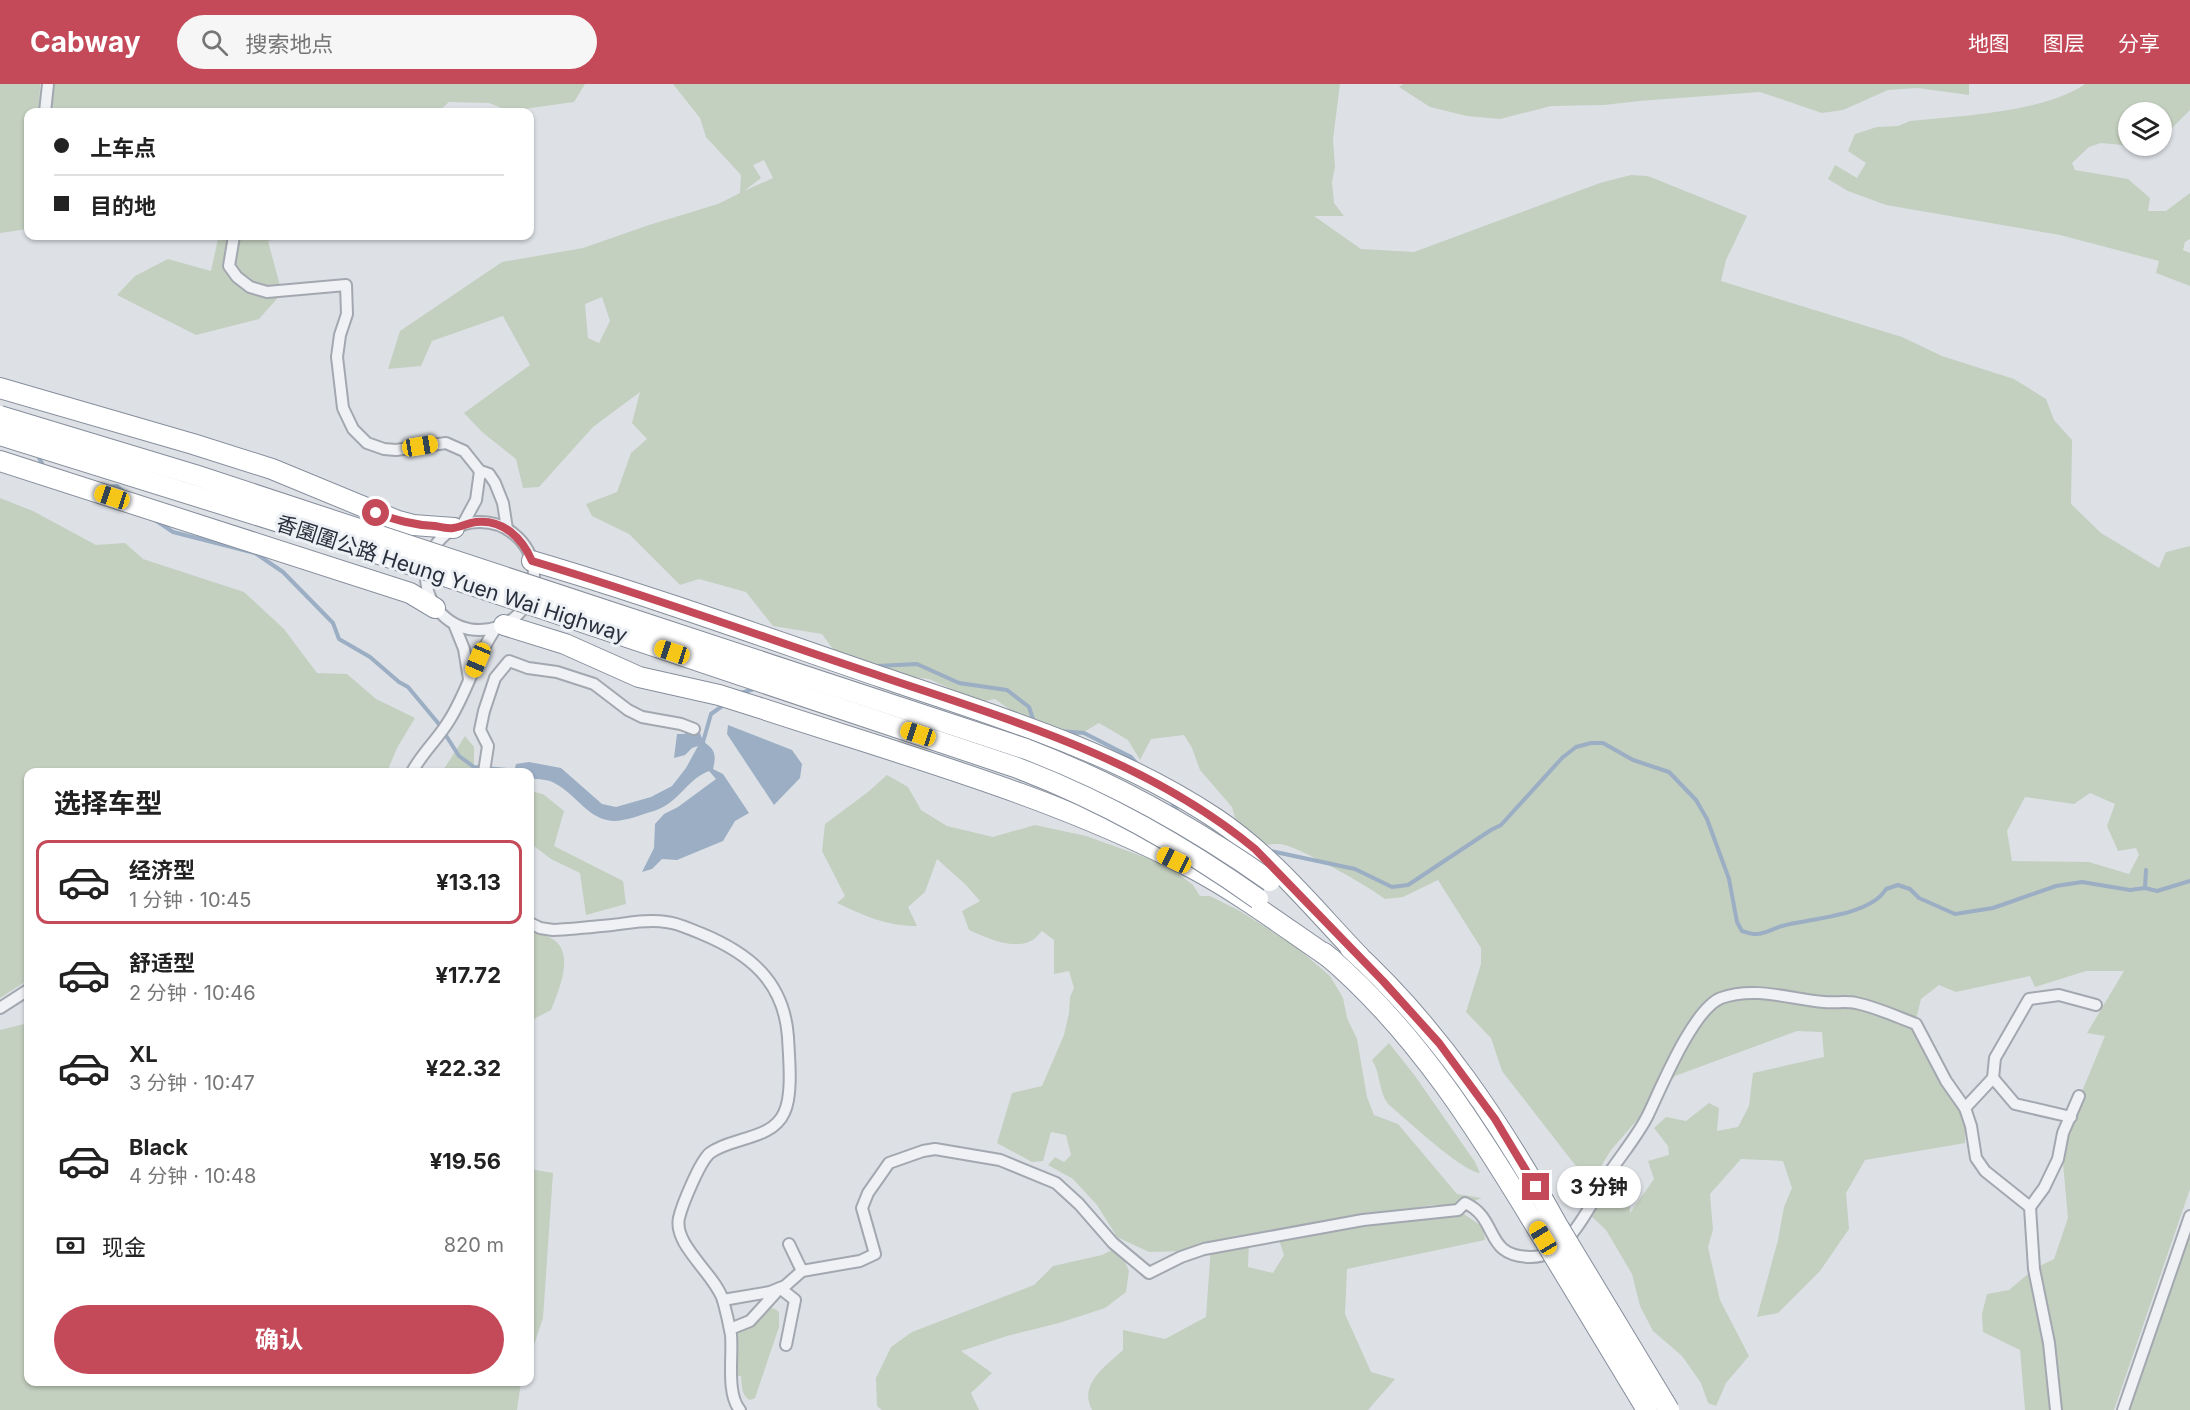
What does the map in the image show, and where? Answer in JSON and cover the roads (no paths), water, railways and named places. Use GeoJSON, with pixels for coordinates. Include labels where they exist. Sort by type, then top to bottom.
{"type":"FeatureCollection","features":[{"type":"Feature","properties":{"kind":"highway"},"geometry":{"type":"LineString","coordinates":[[0,388],[51,401],[249,462],[376,513],[413,525],[458,526]]}},
{"type":"Feature","properties":{"kind":"highway","name":"香園圍公路 Heung Yuen Wai Highway"},"geometry":{"type":"LineString","coordinates":[[0,416],[206,478],[1026,749],[1100,779],[1163,812],[1232,854],[1274,876],[1360,957],[1408,1007],[1464,1075],[1508,1139],[1551,1233],[1647,1410]]}},
{"type":"Feature","properties":{"kind":"highway","name":"香園圍公路 Heung Yuen Wai Highway"},"geometry":{"type":"LineString","coordinates":[[0,435],[337,540],[1015,767],[1076,792],[1143,825],[1221,873],[1255,902],[1332,960],[1386,1015],[1436,1074],[1551,1233],[1669,1410]]}},
{"type":"Feature","properties":{"kind":"highway"},"geometry":{"type":"LineString","coordinates":[[0,461],[410,593],[435,608]]}},
{"type":"Feature","properties":{"kind":"highway"},"geometry":{"type":"LineString","coordinates":[[532,561],[616,586],[1094,752],[1161,785],[1215,818],[1255,849],[1274,876]]}},
{"type":"Feature","properties":{"kind":"highway"},"geometry":{"type":"LineString","coordinates":[[500,626],[565,644],[639,677],[720,695],[757,706],[1000,786],[1184,864],[1255,902]]}},
{"type":"Feature","properties":{"kind":"street"},"geometry":{"type":"LineString","coordinates":[[45,108],[48,84]]}},
{"type":"Feature","properties":{"kind":"street"},"geometry":{"type":"LineString","coordinates":[[233,240],[229,266],[237,277],[250,287],[267,292],[346,285],[347,314],[340,335],[337,357],[343,408],[347,420],[367,443],[384,450],[446,443],[464,451],[480,471],[489,474],[499,491],[507,528]]}},
{"type":"Feature","properties":{"kind":"street"},"geometry":{"type":"LineString","coordinates":[[480,471],[476,500],[458,526],[436,543],[426,564],[426,587],[435,608],[454,624],[477,630],[500,626]]}},
{"type":"Feature","properties":{"kind":"street"},"geometry":{"type":"LineString","coordinates":[[414,768],[459,704],[482,650],[500,626],[521,612],[528,603],[534,582],[532,561],[527,548],[507,528],[478,521],[458,526]]}},
{"type":"Feature","properties":{"kind":"street"},"geometry":{"type":"LineString","coordinates":[[454,624],[464,650],[470,679]]}},
{"type":"Feature","properties":{"kind":"street"},"geometry":{"type":"LineString","coordinates":[[485,768],[488,746],[480,730],[484,711],[495,678],[509,661],[528,669],[557,672],[594,684],[635,714],[694,729]]}},
{"type":"Feature","properties":{"kind":"street"},"geometry":{"type":"LineString","coordinates":[[534,925],[553,930],[640,922],[666,922],[715,939],[742,953],[757,965],[778,997],[787,1028],[789,1094],[784,1115],[761,1133],[718,1148],[709,1154],[703,1160],[679,1216],[678,1227],[686,1245],[719,1290],[723,1300],[729,1329],[733,1396],[740,1410]]}},
{"type":"Feature","properties":{"kind":"street"},"geometry":{"type":"LineString","coordinates":[[0,1008],[24,993]]}},
{"type":"Feature","properties":{"kind":"street"},"geometry":{"type":"LineString","coordinates":[[729,1329],[750,1321],[780,1288],[802,1271],[860,1261],[875,1254],[862,1208],[868,1193],[889,1163],[935,1149],[1000,1160],[1025,1168],[1056,1183],[1079,1204],[1113,1243],[1149,1273],[1181,1257],[1204,1249],[1363,1220],[1458,1210],[1465,1203],[1474,1207],[1484,1217],[1498,1246],[1510,1254],[1530,1257],[1547,1255],[1569,1236],[1581,1221],[1647,1117],[1659,1089],[1701,1014],[1719,999],[1744,993],[1774,994],[1823,1002],[1856,1003],[1916,1024],[1946,1081],[1965,1108],[1971,1126],[1976,1158],[1985,1171],[2030,1207]]}},
{"type":"Feature","properties":{"kind":"street"},"geometry":{"type":"LineString","coordinates":[[1965,1108],[1993,1078],[1995,1058],[2029,999],[2059,995],[2096,1005]]}},
{"type":"Feature","properties":{"kind":"street"},"geometry":{"type":"LineString","coordinates":[[1993,1078],[2015,1104],[2071,1117]]}},
{"type":"Feature","properties":{"kind":"street"},"geometry":{"type":"LineString","coordinates":[[2056,1410],[2049,1343],[2034,1269],[2030,1207],[2044,1188],[2058,1159],[2063,1133],[2079,1096]]}},
{"type":"Feature","properties":{"kind":"street"},"geometry":{"type":"LineString","coordinates":[[2123,1410],[2190,1216]]}},
{"type":"Feature","properties":{"kind":"street"},"geometry":{"type":"LineString","coordinates":[[789,1244],[802,1271]]}},
{"type":"Feature","properties":{"kind":"street"},"geometry":{"type":"LineString","coordinates":[[723,1300],[758,1295],[780,1288]]}},
{"type":"Feature","properties":{"kind":"street"},"geometry":{"type":"LineString","coordinates":[[780,1288],[795,1300],[786,1345]]}},
{"type":"Feature","properties":{"kind":"water"},"geometry":{"type":"Polygon","coordinates":[[[728,725],[792,750],[802,764],[800,778],[774,805],[727,734],[728,725]]]}},
{"type":"Feature","properties":{"kind":"water"},"geometry":{"type":"Polygon","coordinates":[[[694,729],[700,732],[704,742],[713,750],[715,760],[713,769],[723,774],[749,813],[735,821],[723,841],[677,860],[662,859],[652,869],[642,872],[654,848],[655,824],[664,814],[678,807],[716,779],[709,771],[663,807],[614,821],[605,820],[590,812],[553,782],[534,779],[534,768],[515,768],[516,764],[529,762],[561,768],[602,804],[616,807],[651,797],[672,786],[686,768],[698,746],[685,755],[674,758],[677,734],[684,734],[694,729]]]}},
{"type":"Feature","properties":{"kind":"waterway"},"geometry":{"type":"LineString","coordinates":[[37,454],[45,469]]}},
{"type":"Feature","properties":{"kind":"waterway"},"geometry":{"type":"LineString","coordinates":[[108,487],[117,486],[125,493]]}},
{"type":"Feature","properties":{"kind":"waterway"},"geometry":{"type":"LineString","coordinates":[[155,520],[173,532],[255,553],[283,572],[333,623],[339,639],[370,657],[408,687],[438,723],[459,756],[474,767],[485,768]]}},
{"type":"Feature","properties":{"kind":"waterway"},"geometry":{"type":"LineString","coordinates":[[877,666],[917,664],[959,683],[1007,690],[1029,707],[1034,722]]}},
{"type":"Feature","properties":{"kind":"waterway"},"geometry":{"type":"LineString","coordinates":[[741,693],[757,688]]}},
{"type":"Feature","properties":{"kind":"waterway"},"geometry":{"type":"LineString","coordinates":[[703,742],[711,714],[725,704]]}},
{"type":"Feature","properties":{"kind":"waterway"},"geometry":{"type":"LineString","coordinates":[[1060,731],[1084,733],[1131,757],[1139,766]]}},
{"type":"Feature","properties":{"kind":"waterway"},"geometry":{"type":"LineString","coordinates":[[1266,850],[1355,869],[1392,887],[1408,885],[1501,825],[1562,758],[1576,747],[1603,743],[1633,760],[1669,772],[1696,800],[1707,819],[1729,879],[1737,922],[1742,931],[1750,933],[1762,933],[1782,926],[1839,915],[1867,905],[1886,889],[1898,885],[1910,889],[1919,898],[1955,914],[1993,908],[2056,886],[2082,882],[2130,890],[2145,888],[2157,891],[2190,881]]}},
{"type":"Feature","properties":{"kind":"waterway"},"geometry":{"type":"LineString","coordinates":[[1170,800],[1178,814]]}},
{"type":"Feature","properties":{"kind":"waterway"},"geometry":{"type":"LineString","coordinates":[[2145,888],[2146,870]]}}]}
